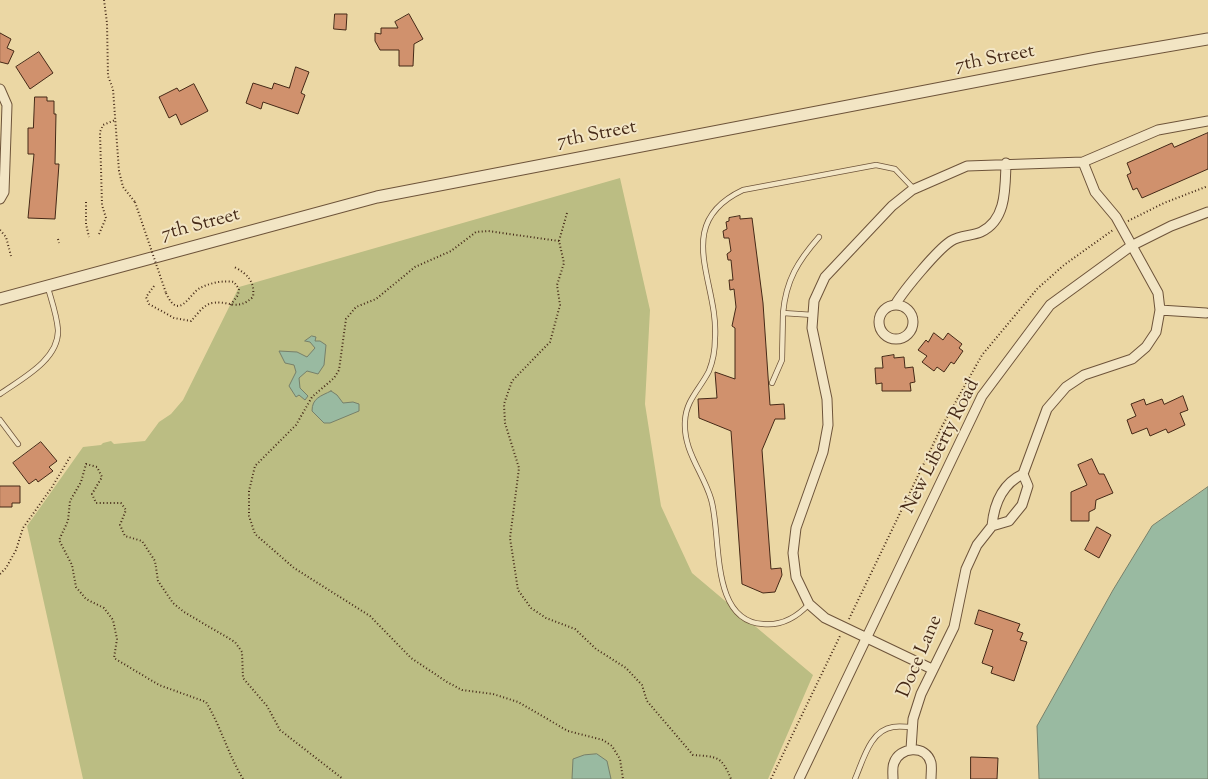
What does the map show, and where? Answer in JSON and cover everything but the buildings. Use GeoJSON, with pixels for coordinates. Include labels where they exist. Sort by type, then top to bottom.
{"type":"FeatureCollection","features":[{"type":"Feature","properties":{"kind":"street","name":"7th Street"},"geometry":{"type":"LineString","coordinates":[[0,299],[377,197],[1097,58],[1208,39]]}},
{"type":"Feature","properties":{"kind":"street"},"geometry":{"type":"LineString","coordinates":[[0,199],[4,192],[7,105],[1,89]]}},
{"type":"Feature","properties":{"kind":"street"},"geometry":{"type":"LineString","coordinates":[[932,669],[825,618],[809,604],[796,578],[793,554],[796,528],[823,452],[828,425],[827,398],[812,328],[814,301],[825,277],[892,206],[914,189],[967,166],[1006,163],[1059,164],[1083,162],[1158,130],[1208,121]]}},
{"type":"Feature","properties":{"kind":"street","name":"Doce Lane"},"geometry":{"type":"LineString","coordinates":[[992,526],[1009,522],[1022,505],[1028,486],[1023,474],[1047,409],[1066,387],[1084,376],[1132,359],[1146,347],[1156,332],[1160,310],[1158,293],[1116,217],[1095,192],[1083,162]]}},
{"type":"Feature","properties":{"kind":"street"},"geometry":{"type":"LineString","coordinates":[[895,305],[904,289],[951,240],[982,232],[997,220],[1005,199],[1006,163]]}},
{"type":"Feature","properties":{"kind":"street","name":"New Liberty Road"},"geometry":{"type":"LineString","coordinates":[[799,779],[982,396],[1050,305],[1131,246],[1171,226],[1208,212]]}},
{"type":"Feature","properties":{"kind":"street"},"geometry":{"type":"LineString","coordinates":[[1160,310],[1207,312]]}},
{"type":"Feature","properties":{"kind":"street","name":"Doce Lane"},"geometry":{"type":"LineString","coordinates":[[911,749],[912,727],[921,694],[954,627],[966,568],[977,545],[992,526],[994,510],[1001,493],[1012,479],[1023,474]]}},
{"type":"Feature","properties":{"kind":"street"},"geometry":{"type":"LineString","coordinates":[[893,779],[893,764],[898,755],[911,749],[920,750],[928,756],[931,762],[931,779]]}},
{"type":"Feature","properties":{"kind":"lane"},"geometry":{"type":"LineString","coordinates":[[809,604],[789,620],[770,625],[761,624],[747,620],[736,612],[724,588],[715,513],[711,497],[690,454],[686,438],[685,421],[689,401],[709,370],[715,343],[714,314],[702,253],[703,235],[711,216],[731,196],[743,190],[876,165],[895,169],[914,189]]}},
{"type":"Feature","properties":{"kind":"lane"},"geometry":{"type":"LineString","coordinates":[[772,383],[782,360],[785,293],[799,260],[819,237]]}},
{"type":"Feature","properties":{"kind":"lane"},"geometry":{"type":"LineString","coordinates":[[0,394],[29,374],[50,354],[56,344],[57,321],[47,286]]}},
{"type":"Feature","properties":{"kind":"lane"},"geometry":{"type":"LineString","coordinates":[[783,313],[813,315]]}},
{"type":"Feature","properties":{"kind":"lane"},"geometry":{"type":"LineString","coordinates":[[0,420],[18,444]]}},
{"type":"Feature","properties":{"kind":"lane"},"geometry":{"type":"LineString","coordinates":[[855,779],[872,742],[882,731],[893,727],[912,727]]}},
{"type":"Feature","properties":{"kind":"path"},"geometry":{"type":"LineString","coordinates":[[104,0],[107,23],[108,76],[113,89],[119,171],[123,187],[135,202],[166,293],[174,304],[179,305],[188,302],[198,289],[220,282],[234,282],[239,289],[230,306]]}},
{"type":"Feature","properties":{"kind":"path"},"geometry":{"type":"LineString","coordinates":[[99,234],[106,218],[102,205],[100,132],[103,125],[115,120]]}},
{"type":"Feature","properties":{"kind":"path"},"geometry":{"type":"LineString","coordinates":[[86,202],[86,224],[89,237]]}},
{"type":"Feature","properties":{"kind":"path"},"geometry":{"type":"LineString","coordinates":[[567,213],[560,241],[564,263],[557,285],[560,305],[550,342],[512,381],[504,404],[505,423],[519,468],[510,538],[518,590],[532,608],[546,618],[575,629],[596,649],[626,668],[642,685],[646,701],[693,756],[715,757],[724,762],[731,779]]}},
{"type":"Feature","properties":{"kind":"path"},"geometry":{"type":"LineString","coordinates":[[0,230],[6,237],[12,256]]}},
{"type":"Feature","properties":{"kind":"path"},"geometry":{"type":"LineString","coordinates":[[560,241],[488,231],[476,232],[451,251],[415,267],[376,299],[356,307],[346,319],[339,370],[334,378],[312,397],[296,425],[282,436],[255,466],[249,491],[249,516],[256,534],[294,568],[370,616],[411,658],[462,690],[493,694],[518,702],[568,731],[603,740],[612,746],[620,760],[623,779]]}},
{"type":"Feature","properties":{"kind":"path"},"geometry":{"type":"LineString","coordinates":[[58,239],[59,243]]}},
{"type":"Feature","properties":{"kind":"path"},"geometry":{"type":"LineString","coordinates":[[154,286],[146,297],[149,304],[182,321],[191,321],[204,307],[211,303],[230,306],[244,304],[253,297],[254,286],[249,277],[234,268]]}},
{"type":"Feature","properties":{"kind":"path"},"geometry":{"type":"LineString","coordinates":[[0,574],[6,568],[16,550],[23,528],[52,488],[70,457]]}},
{"type":"Feature","properties":{"kind":"path"},"geometry":{"type":"LineString","coordinates":[[243,779],[230,758],[220,726],[206,702],[159,685],[114,658],[117,639],[113,620],[104,608],[86,600],[76,587],[72,565],[59,540],[68,521],[70,501],[81,482],[86,464],[97,467],[102,477],[92,494],[96,503],[122,503],[126,510],[120,525],[125,536],[142,541],[155,561],[158,581],[173,603],[184,612],[235,642],[242,652],[243,678],[267,706],[280,730],[342,779]]}},
{"type":"Feature","properties":{"kind":"green space"},"geometry":{"type":"Polygon","coordinates":[[[620,178],[650,310],[645,404],[661,506],[692,573],[813,675],[768,779],[83,779],[27,526],[83,447],[101,445],[111,441],[114,444],[145,441],[159,422],[171,414],[183,400],[239,287],[620,178]]]}},
{"type":"Feature","properties":{"kind":"shaded area"},"geometry":{"type":"Polygon","coordinates":[[[312,336],[316,337],[315,341],[320,341],[326,345],[324,365],[318,374],[307,371],[299,378],[300,388],[308,396],[305,400],[299,395],[296,397],[289,386],[296,372],[294,365],[285,363],[279,351],[297,352],[307,357],[315,348],[310,342],[305,341],[312,336]]]}},
{"type":"Feature","properties":{"kind":"shaded area"},"geometry":{"type":"Polygon","coordinates":[[[331,391],[343,403],[353,402],[359,404],[359,411],[330,423],[324,423],[312,411],[312,407],[315,400],[331,391]]]}},
{"type":"Feature","properties":{"kind":"shaded area"},"geometry":{"type":"Polygon","coordinates":[[[1208,487],[1208,779],[1039,779],[1037,726],[1113,590],[1152,526],[1208,487]]]}},
{"type":"Feature","properties":{"kind":"shaded area"},"geometry":{"type":"Polygon","coordinates":[[[597,754],[607,761],[611,779],[572,779],[573,759],[584,755],[597,754]]]}}]}
